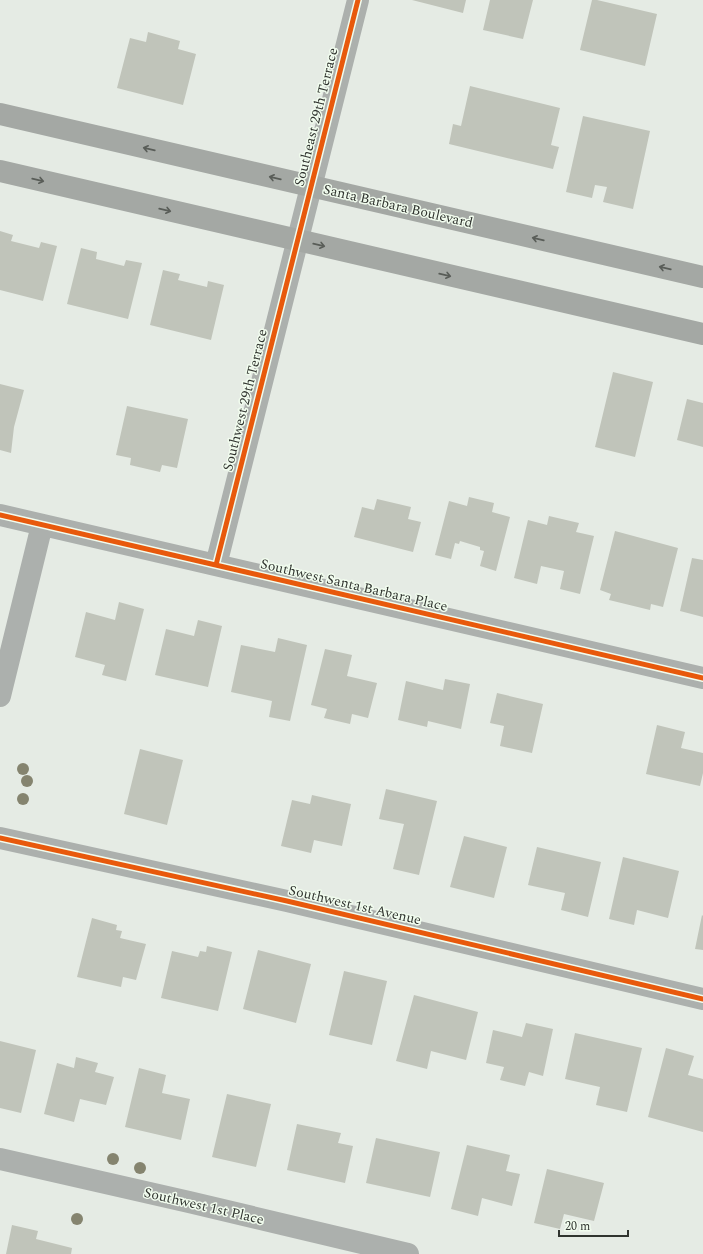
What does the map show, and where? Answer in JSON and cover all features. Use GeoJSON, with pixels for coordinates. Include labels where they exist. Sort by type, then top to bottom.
{"type":"FeatureCollection","features":[{"type":"Feature","properties":{"kind":"main road","name":"Santa Barbara Boulevard"},"geometry":{"type":"LineString","coordinates":[[0,114],[703,277]]}},
{"type":"Feature","properties":{"kind":"main road"},"geometry":{"type":"LineString","coordinates":[[0,172],[703,334]]}},
{"type":"Feature","properties":{"kind":"street","name":"Southeast 29th Terrace"},"geometry":{"type":"LineString","coordinates":[[298,240],[358,0]]}},
{"type":"Feature","properties":{"kind":"street","name":"Southwest 29th Terrace"},"geometry":{"type":"LineString","coordinates":[[216,565],[298,240]]}},
{"type":"Feature","properties":{"kind":"street","name":"Southwest Santa Barbara Place"},"geometry":{"type":"LineString","coordinates":[[0,515],[703,678]]}},
{"type":"Feature","properties":{"kind":"street"},"geometry":{"type":"LineString","coordinates":[[0,696],[42,525]]}},
{"type":"Feature","properties":{"kind":"street","name":"Southwest 1st Avenue"},"geometry":{"type":"LineString","coordinates":[[0,838],[287,901],[703,999]]}},
{"type":"Feature","properties":{"kind":"street","name":"Southwest 1st Place"},"geometry":{"type":"LineString","coordinates":[[0,1159],[408,1254]]}},
{"type":"Feature","properties":{"kind":"building"},"geometry":{"type":"Polygon","coordinates":[[[412,0],[466,0],[463,13],[412,0]]]}},
{"type":"Feature","properties":{"kind":"building"},"geometry":{"type":"Polygon","coordinates":[[[490,0],[533,0],[523,39],[483,30],[490,0]]]}},
{"type":"Feature","properties":{"kind":"building"},"geometry":{"type":"Polygon","coordinates":[[[592,0],[657,14],[645,66],[580,50],[592,0]]]}},
{"type":"Feature","properties":{"kind":"building"},"geometry":{"type":"Polygon","coordinates":[[[148,32],[180,41],[178,49],[196,54],[183,105],[117,88],[130,38],[146,42],[148,32]]]}},
{"type":"Feature","properties":{"kind":"building"},"geometry":{"type":"Polygon","coordinates":[[[470,86],[560,108],[551,145],[559,147],[553,169],[449,144],[453,124],[461,126],[470,86]]]}},
{"type":"Feature","properties":{"kind":"building"},"geometry":{"type":"Polygon","coordinates":[[[583,116],[650,131],[633,209],[603,202],[607,187],[595,185],[592,198],[566,192],[583,116]]]}},
{"type":"Feature","properties":{"kind":"building"},"geometry":{"type":"Polygon","coordinates":[[[0,231],[13,235],[11,241],[39,248],[41,242],[57,246],[43,301],[0,290],[0,231]]]}},
{"type":"Feature","properties":{"kind":"building"},"geometry":{"type":"Polygon","coordinates":[[[81,248],[97,252],[96,259],[124,266],[126,260],[142,263],[128,319],[67,304],[81,248]]]}},
{"type":"Feature","properties":{"kind":"building"},"geometry":{"type":"Polygon","coordinates":[[[163,270],[180,274],[178,280],[207,287],[208,281],[224,285],[211,340],[150,325],[163,270]]]}},
{"type":"Feature","properties":{"kind":"building"},"geometry":{"type":"Polygon","coordinates":[[[613,372],[653,382],[635,457],[595,447],[613,372]]]}},
{"type":"Feature","properties":{"kind":"building"},"geometry":{"type":"Polygon","coordinates":[[[0,384],[24,390],[14,427],[11,453],[0,450],[0,384]]]}},
{"type":"Feature","properties":{"kind":"building"},"geometry":{"type":"Polygon","coordinates":[[[687,399],[703,403],[703,447],[677,440],[687,399]]]}},
{"type":"Feature","properties":{"kind":"building"},"geometry":{"type":"Polygon","coordinates":[[[127,406],[188,419],[177,468],[162,465],[160,472],[130,465],[131,458],[116,455],[127,406]]]}},
{"type":"Feature","properties":{"kind":"building"},"geometry":{"type":"Polygon","coordinates":[[[469,497],[494,503],[492,512],[510,517],[496,571],[480,566],[484,551],[480,550],[480,547],[460,541],[459,544],[455,543],[451,559],[435,555],[449,501],[467,506],[469,497]]]}},
{"type":"Feature","properties":{"kind":"building"},"geometry":{"type":"Polygon","coordinates":[[[377,499],[411,507],[408,519],[421,522],[413,552],[354,537],[362,507],[374,510],[377,499]]]}},
{"type":"Feature","properties":{"kind":"building"},"geometry":{"type":"Polygon","coordinates":[[[549,516],[579,523],[576,532],[594,536],[580,594],[560,589],[564,571],[541,566],[537,584],[514,578],[528,520],[547,525],[549,516]]]}},
{"type":"Feature","properties":{"kind":"building"},"geometry":{"type":"Polygon","coordinates":[[[615,531],[678,548],[663,607],[651,604],[650,610],[609,600],[611,594],[600,590],[615,531]]]}},
{"type":"Feature","properties":{"kind":"building"},"geometry":{"type":"Polygon","coordinates":[[[692,558],[703,560],[703,617],[680,611],[692,558]]]}},
{"type":"Feature","properties":{"kind":"building"},"geometry":{"type":"Polygon","coordinates":[[[119,602],[144,609],[126,681],[102,675],[105,665],[75,657],[86,612],[115,620],[119,602]]]}},
{"type":"Feature","properties":{"kind":"building"},"geometry":{"type":"Polygon","coordinates":[[[198,620],[222,626],[208,687],[155,675],[166,629],[194,636],[198,620]]]}},
{"type":"Feature","properties":{"kind":"building"},"geometry":{"type":"Polygon","coordinates":[[[278,638],[307,645],[290,721],[269,717],[272,701],[231,692],[241,645],[275,652],[278,638]]]}},
{"type":"Feature","properties":{"kind":"building"},"geometry":{"type":"Polygon","coordinates":[[[325,649],[352,655],[347,676],[377,683],[368,718],[352,714],[350,724],[324,718],[327,709],[311,705],[325,649]]]}},
{"type":"Feature","properties":{"kind":"building"},"geometry":{"type":"Polygon","coordinates":[[[445,679],[470,684],[461,729],[428,721],[427,727],[398,720],[406,681],[443,690],[445,679]]]}},
{"type":"Feature","properties":{"kind":"building"},"geometry":{"type":"Polygon","coordinates":[[[497,693],[543,704],[532,753],[500,746],[504,726],[490,723],[497,693]]]}},
{"type":"Feature","properties":{"kind":"building"},"geometry":{"type":"Polygon","coordinates":[[[657,725],[685,732],[681,748],[703,753],[703,773],[700,786],[646,774],[657,725]]]}},
{"type":"Feature","properties":{"kind":"building"},"geometry":{"type":"Polygon","coordinates":[[[140,749],[183,760],[167,825],[124,814],[140,749]]]}},
{"type":"Feature","properties":{"kind":"building"},"geometry":{"type":"Polygon","coordinates":[[[386,789],[437,801],[419,875],[393,869],[404,824],[379,819],[386,789]]]}},
{"type":"Feature","properties":{"kind":"building"},"geometry":{"type":"Polygon","coordinates":[[[312,795],[351,804],[342,846],[314,840],[311,853],[281,846],[292,800],[310,804],[312,795]]]}},
{"type":"Feature","properties":{"kind":"building"},"geometry":{"type":"Polygon","coordinates":[[[464,836],[507,847],[494,898],[450,887],[464,836]]]}},
{"type":"Feature","properties":{"kind":"building"},"geometry":{"type":"Polygon","coordinates":[[[537,847],[601,862],[588,917],[561,910],[565,893],[528,885],[537,847]]]}},
{"type":"Feature","properties":{"kind":"building"},"geometry":{"type":"Polygon","coordinates":[[[623,857],[679,871],[668,918],[637,910],[634,925],[609,919],[623,857]]]}},
{"type":"Feature","properties":{"kind":"building"},"geometry":{"type":"Polygon","coordinates":[[[702,915],[703,916],[703,950],[695,949],[702,915]]]}},
{"type":"Feature","properties":{"kind":"building"},"geometry":{"type":"Polygon","coordinates":[[[92,918],[117,925],[116,930],[122,931],[120,938],[146,944],[136,980],[123,977],[121,987],[77,977],[92,918]]]}},
{"type":"Feature","properties":{"kind":"building"},"geometry":{"type":"Polygon","coordinates":[[[207,946],[232,952],[218,1011],[161,998],[172,951],[198,957],[200,951],[206,952],[207,946]]]}},
{"type":"Feature","properties":{"kind":"building"},"geometry":{"type":"Polygon","coordinates":[[[258,950],[311,964],[296,1023],[243,1009],[258,950]]]}},
{"type":"Feature","properties":{"kind":"building"},"geometry":{"type":"Polygon","coordinates":[[[344,971],[387,981],[372,1045],[329,1035],[344,971]]]}},
{"type":"Feature","properties":{"kind":"building"},"geometry":{"type":"Polygon","coordinates":[[[414,995],[478,1012],[466,1060],[431,1051],[427,1069],[396,1061],[414,995]]]}},
{"type":"Feature","properties":{"kind":"building"},"geometry":{"type":"Polygon","coordinates":[[[526,1023],[553,1029],[543,1076],[529,1072],[525,1086],[500,1080],[504,1067],[486,1063],[493,1030],[522,1037],[526,1023]]]}},
{"type":"Feature","properties":{"kind":"building"},"geometry":{"type":"Polygon","coordinates":[[[575,1033],[642,1048],[627,1112],[596,1105],[600,1087],[565,1079],[575,1033]]]}},
{"type":"Feature","properties":{"kind":"building"},"geometry":{"type":"Polygon","coordinates":[[[0,1041],[36,1050],[21,1113],[0,1108],[0,1041]]]}},
{"type":"Feature","properties":{"kind":"building"},"geometry":{"type":"Polygon","coordinates":[[[666,1048],[694,1056],[688,1075],[703,1079],[703,1132],[648,1117],[666,1048]]]}},
{"type":"Feature","properties":{"kind":"building"},"geometry":{"type":"Polygon","coordinates":[[[76,1057],[98,1063],[95,1072],[114,1077],[106,1105],[80,1099],[74,1122],[44,1114],[57,1063],[74,1068],[76,1057]]]}},
{"type":"Feature","properties":{"kind":"building"},"geometry":{"type":"Polygon","coordinates":[[[139,1068],[166,1075],[162,1093],[190,1099],[181,1140],[125,1127],[139,1068]]]}},
{"type":"Feature","properties":{"kind":"building"},"geometry":{"type":"Polygon","coordinates":[[[227,1094],[271,1104],[256,1167],[212,1157],[227,1094]]]}},
{"type":"Feature","properties":{"kind":"building"},"geometry":{"type":"Polygon","coordinates":[[[297,1124],[341,1133],[338,1143],[353,1146],[345,1183],[287,1170],[297,1124]]]}},
{"type":"Feature","properties":{"kind":"building"},"geometry":{"type":"Polygon","coordinates":[[[376,1138],[440,1152],[430,1197],[366,1183],[376,1138]]]}},
{"type":"Feature","properties":{"kind":"building"},"geometry":{"type":"Polygon","coordinates":[[[467,1145],[510,1155],[506,1171],[520,1174],[512,1206],[482,1198],[478,1216],[451,1209],[467,1145]]]}},
{"type":"Feature","properties":{"kind":"building"},"geometry":{"type":"Polygon","coordinates":[[[547,1169],[604,1183],[594,1221],[564,1214],[560,1229],[534,1223],[547,1169]]]}},
{"type":"Feature","properties":{"kind":"building"},"geometry":{"type":"Polygon","coordinates":[[[12,1225],[38,1231],[36,1239],[72,1248],[71,1254],[6,1254],[12,1225]]]}},
{"type":"Feature","properties":{"kind":"cycle path"},"geometry":{"type":"LineString","coordinates":[[216,565],[358,0]]}},
{"type":"Feature","properties":{"kind":"cycle path"},"geometry":{"type":"LineString","coordinates":[[0,515],[703,678]]}},
{"type":"Feature","properties":{"kind":"cycle path"},"geometry":{"type":"LineString","coordinates":[[0,838],[287,901],[703,999]]}}]}
